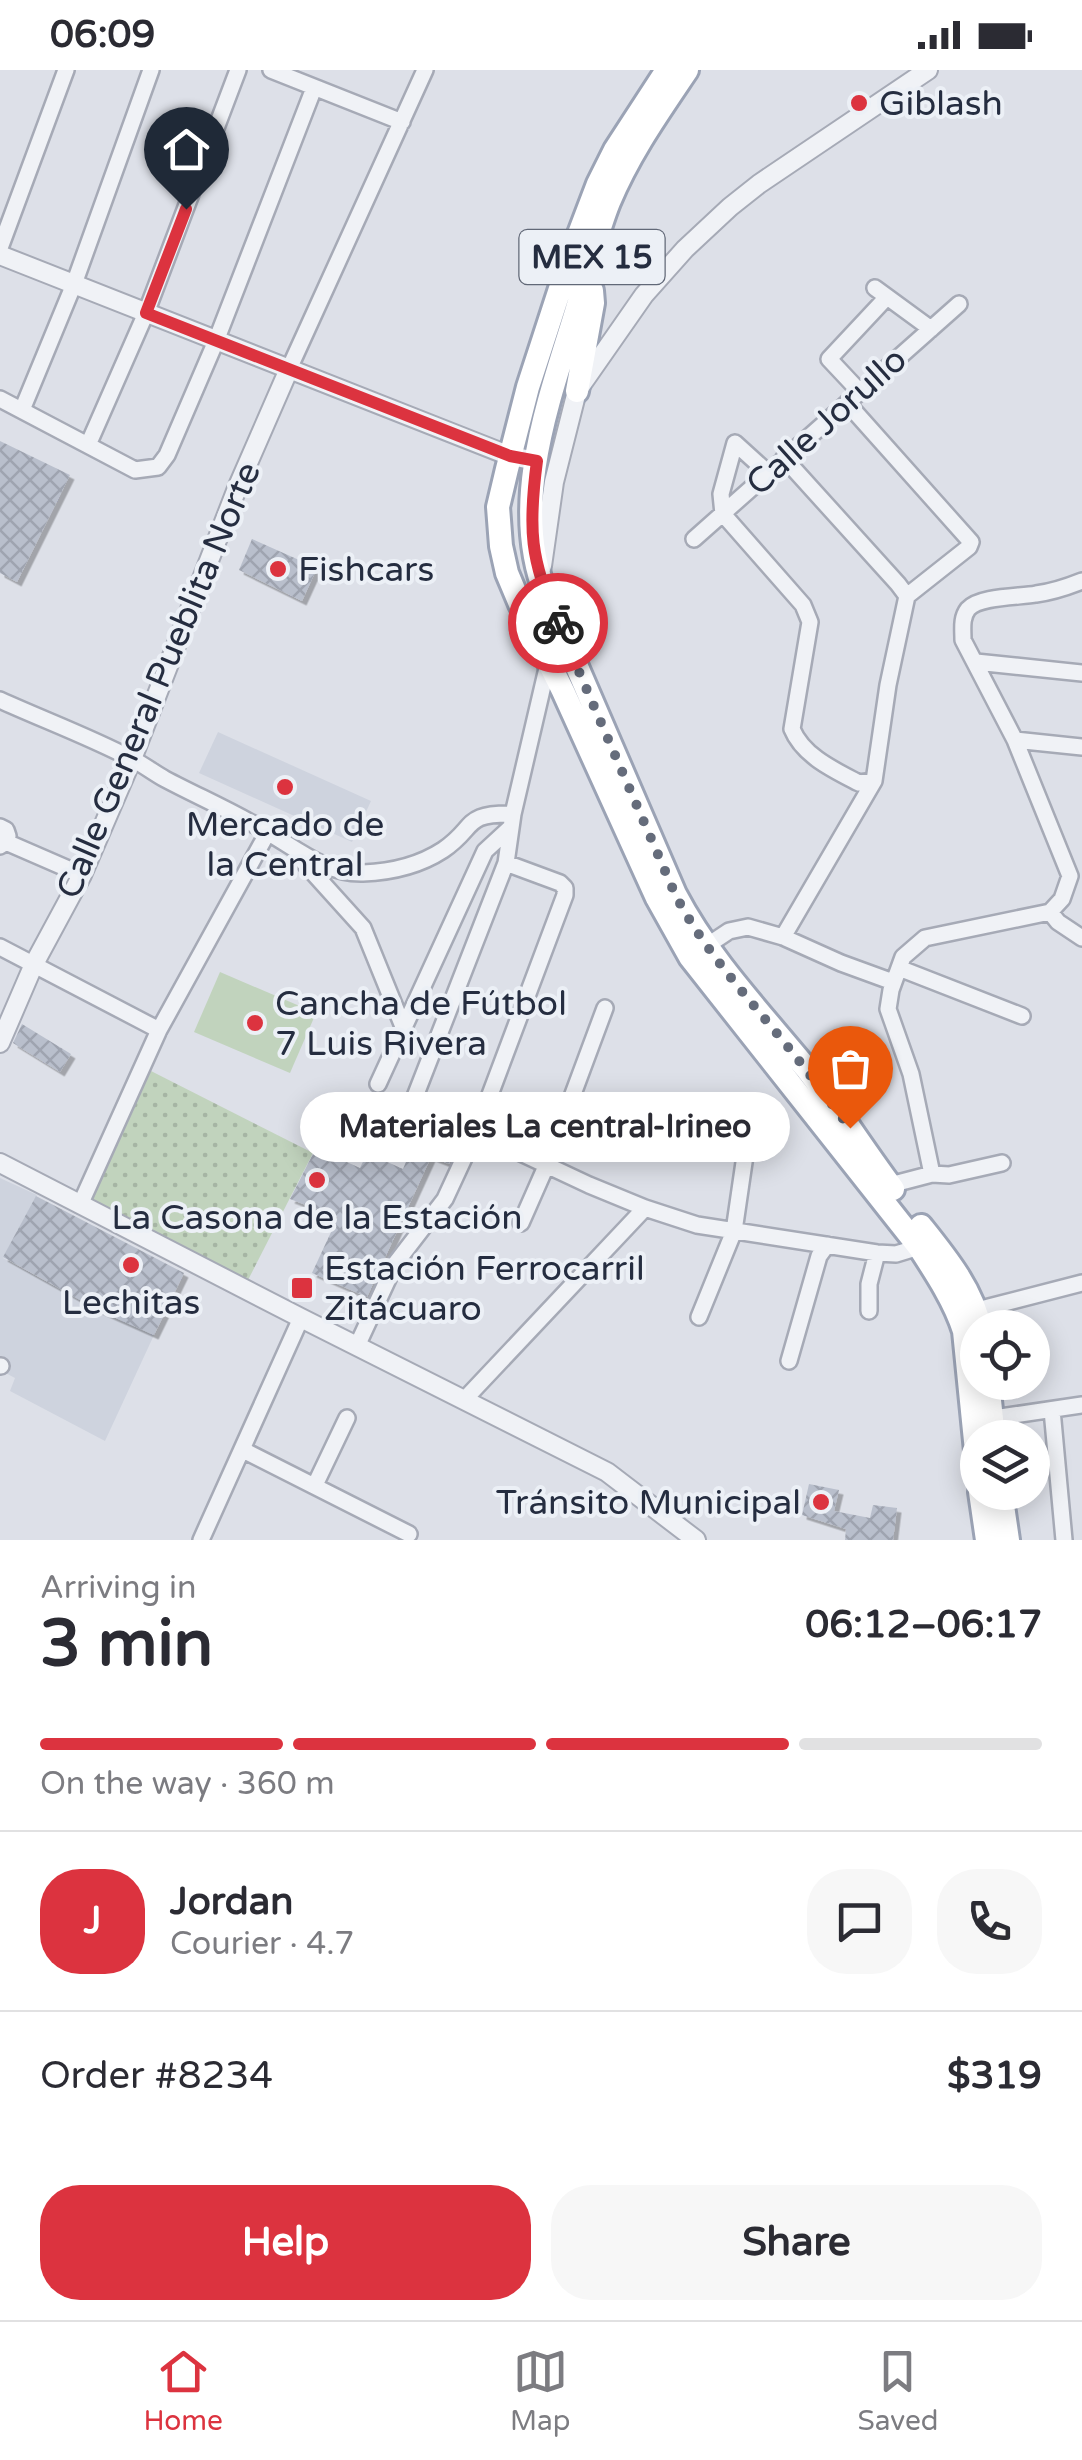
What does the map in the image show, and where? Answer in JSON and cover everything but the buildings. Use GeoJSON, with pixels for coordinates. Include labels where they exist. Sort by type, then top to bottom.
{"type":"FeatureCollection","features":[{"type":"Feature","properties":{"kind":"main road","name":"MEX 15"},"geometry":{"type":"LineString","coordinates":[[667,70],[615,150],[571,256],[510,456],[498,507],[501,546],[520,604],[657,898],[936,1272],[959,1315],[986,1420]]}},
{"type":"Feature","properties":{"kind":"main road","name":"MEX 15"},"geometry":{"type":"LineString","coordinates":[[686,70],[636,146],[609,203],[551,394],[532,501],[532,540],[543,588],[698,952],[809,1073],[947,1260],[974,1310]]}},
{"type":"Feature","properties":{"kind":"main road"},"geometry":{"type":"LineString","coordinates":[[576,391],[593,303],[590,264]]}},
{"type":"Feature","properties":{"kind":"main road"},"geometry":{"type":"LineString","coordinates":[[520,604],[543,588]]}},
{"type":"Feature","properties":{"kind":"main road"},"geometry":{"type":"LineString","coordinates":[[983,1510],[987,1540]]}},
{"type":"Feature","properties":{"kind":"main road"},"geometry":{"type":"LineString","coordinates":[[1004,1510],[1008,1540]]}},
{"type":"Feature","properties":{"kind":"street"},"geometry":{"type":"LineString","coordinates":[[66,70],[0,251],[289,370],[510,456],[537,461]]}},
{"type":"Feature","properties":{"kind":"street"},"geometry":{"type":"LineString","coordinates":[[22,410],[74,284],[151,70]]}},
{"type":"Feature","properties":{"kind":"street"},"geometry":{"type":"LineString","coordinates":[[88,446],[146,313],[238,70]]}},
{"type":"Feature","properties":{"kind":"street"},"geometry":{"type":"LineString","coordinates":[[271,70],[402,122]]}},
{"type":"Feature","properties":{"kind":"street"},"geometry":{"type":"LineString","coordinates":[[289,370],[425,70]]}},
{"type":"Feature","properties":{"kind":"street"},"geometry":{"type":"LineString","coordinates":[[543,588],[551,497],[576,391],[644,295],[686,249],[760,184],[928,70]]}},
{"type":"Feature","properties":{"kind":"street"},"geometry":{"type":"LineString","coordinates":[[0,399],[135,470],[158,467],[167,455],[216,340],[314,88]]}},
{"type":"Feature","properties":{"kind":"street"},"geometry":{"type":"LineString","coordinates":[[860,392],[829,359],[881,292],[931,328]]}},
{"type":"Feature","properties":{"kind":"street","name":"Calle Jorullo"},"geometry":{"type":"LineString","coordinates":[[694,539],[959,304]]}},
{"type":"Feature","properties":{"kind":"street","name":"Calle General Pueblita Norte"},"geometry":{"type":"LineString","coordinates":[[0,1043],[34,964],[82,875],[132,759],[238,486],[289,370]]}},
{"type":"Feature","properties":{"kind":"street"},"geometry":{"type":"LineString","coordinates":[[783,937],[874,781],[888,685],[907,596],[971,542],[848,403]]}},
{"type":"Feature","properties":{"kind":"street"},"geometry":{"type":"LineString","coordinates":[[767,472],[734,443],[720,494],[723,514],[803,605],[810,622],[792,729],[797,742],[821,762],[859,784],[874,781]]}},
{"type":"Feature","properties":{"kind":"street"},"geometry":{"type":"LineString","coordinates":[[784,458],[907,596]]}},
{"type":"Feature","properties":{"kind":"street"},"geometry":{"type":"LineString","coordinates":[[932,1174],[911,1074],[888,1009],[902,957],[925,938],[1050,912],[1076,875],[1015,740],[964,640],[962,624],[966,611],[974,605],[1082,582]]}},
{"type":"Feature","properties":{"kind":"street"},"geometry":{"type":"LineString","coordinates":[[976,662],[1082,673]]}},
{"type":"Feature","properties":{"kind":"street"},"geometry":{"type":"LineString","coordinates":[[409,1112],[506,864],[548,664]]}},
{"type":"Feature","properties":{"kind":"street"},"geometry":{"type":"LineString","coordinates":[[0,700],[132,759],[268,832],[292,849],[342,872],[364,873],[426,860],[446,848],[481,816],[490,814],[512,821]]}},
{"type":"Feature","properties":{"kind":"street"},"geometry":{"type":"LineString","coordinates":[[1015,740],[1082,747]]}},
{"type":"Feature","properties":{"kind":"street"},"geometry":{"type":"LineString","coordinates":[[378,1084],[485,852],[512,821]]}},
{"type":"Feature","properties":{"kind":"street"},"geometry":{"type":"LineString","coordinates":[[80,1205],[158,1030],[268,832]]}},
{"type":"Feature","properties":{"kind":"street"},"geometry":{"type":"LineString","coordinates":[[2,838],[82,875]]}},
{"type":"Feature","properties":{"kind":"street"},"geometry":{"type":"LineString","coordinates":[[292,849],[363,928],[404,1029]]}},
{"type":"Feature","properties":{"kind":"street"},"geometry":{"type":"LineString","coordinates":[[357,1346],[395,1264],[445,1199],[476,1132],[565,895],[560,884],[506,864]]}},
{"type":"Feature","properties":{"kind":"street"},"geometry":{"type":"LineString","coordinates":[[1050,912],[1082,938]]}},
{"type":"Feature","properties":{"kind":"street"},"geometry":{"type":"LineString","coordinates":[[698,952],[729,932],[748,926],[841,963],[896,975],[1022,1016]]}},
{"type":"Feature","properties":{"kind":"street"},"geometry":{"type":"LineString","coordinates":[[0,947],[158,1030]]}},
{"type":"Feature","properties":{"kind":"street"},"geometry":{"type":"LineString","coordinates":[[521,1223],[605,1008]]}},
{"type":"Feature","properties":{"kind":"street"},"geometry":{"type":"LineString","coordinates":[[476,1132],[644,1208],[697,1224],[877,1253],[896,1254],[918,1247]]}},
{"type":"Feature","properties":{"kind":"street"},"geometry":{"type":"LineString","coordinates":[[699,1317],[734,1231],[748,1135]]}},
{"type":"Feature","properties":{"kind":"street"},"geometry":{"type":"LineString","coordinates":[[890,1184],[1002,1162]]}},
{"type":"Feature","properties":{"kind":"street"},"geometry":{"type":"LineString","coordinates":[[0,1163],[607,1472],[696,1540]]}},
{"type":"Feature","properties":{"kind":"street"},"geometry":{"type":"LineString","coordinates":[[465,1399],[644,1208]]}},
{"type":"Feature","properties":{"kind":"street"},"geometry":{"type":"LineString","coordinates":[[789,1361],[819,1256],[827,1245]]}},
{"type":"Feature","properties":{"kind":"street"},"geometry":{"type":"LineString","coordinates":[[869,1311],[869,1284],[877,1253]]}},
{"type":"Feature","properties":{"kind":"street"},"geometry":{"type":"LineString","coordinates":[[1005,1310],[1082,1283]]}},
{"type":"Feature","properties":{"kind":"street"},"geometry":{"type":"LineString","coordinates":[[202,1540],[302,1318]]}},
{"type":"Feature","properties":{"kind":"street"},"geometry":{"type":"LineString","coordinates":[[1011,1420],[1082,1405]]}},
{"type":"Feature","properties":{"kind":"street"},"geometry":{"type":"LineString","coordinates":[[1052,1410],[1064,1540]]}},
{"type":"Feature","properties":{"kind":"street"},"geometry":{"type":"LineString","coordinates":[[315,1485],[347,1418]]}},
{"type":"Feature","properties":{"kind":"street"},"geometry":{"type":"LineString","coordinates":[[244,1450],[410,1534]]}},
{"type":"Feature","properties":{"kind":"shaded area","name":"Mercado de la Central"},"geometry":{"type":"Polygon","coordinates":[[[218,732],[371,801],[352,842],[199,773],[218,732]]]}},
{"type":"Feature","properties":{"kind":"shaded area"},"geometry":{"type":"Polygon","coordinates":[[[0,1178],[37,1195],[3,1258],[154,1335],[105,1441],[10,1391],[15,1378],[0,1370],[0,1178]]]}},
{"type":"Feature","properties":{"kind":"green space","name":"Cancha de Fútbol 7 Luis Rivera"},"geometry":{"type":"Polygon","coordinates":[[[220,972],[316,1013],[290,1073],[194,1032],[220,972]]]}},
{"type":"Feature","properties":{"kind":"green space"},"geometry":{"type":"Polygon","coordinates":[[[151,1071],[313,1153],[247,1282],[85,1201],[151,1071]]]}},
{"type":"Feature","properties":{"kind":"way so far"},"geometry":{"type":"LineString","coordinates":[[558,623],[690,922],[850,1128]]}},
{"type":"Feature","properties":{"kind":"place","name":"Giblash"},"geometry":{"type":"Point","coordinates":[859,103]}},
{"type":"Feature","properties":{"kind":"place","name":"Fishcars"},"geometry":{"type":"Point","coordinates":[278,569]}},
{"type":"Feature","properties":{"kind":"place","name":"Mercado de la Central"},"geometry":{"type":"Point","coordinates":[285,787]}},
{"type":"Feature","properties":{"kind":"place","name":"Cancha de Fútbol 7 Luis Rivera"},"geometry":{"type":"Point","coordinates":[255,1023]}},
{"type":"Feature","properties":{"kind":"place","name":"Materiales La central-Irineo"},"geometry":{"type":"Point","coordinates":[850,1128]}},
{"type":"Feature","properties":{"kind":"place","name":"La Casona de la Estación"},"geometry":{"type":"Point","coordinates":[317,1180]}},
{"type":"Feature","properties":{"kind":"place","name":"Lechitas"},"geometry":{"type":"Point","coordinates":[131,1265]}},
{"type":"Feature","properties":{"kind":"place","name":"Estación Ferrocarril Zitácuaro"},"geometry":{"type":"Point","coordinates":[302,1288]}},
{"type":"Feature","properties":{"kind":"place","name":"Tránsito Municipal"},"geometry":{"type":"Point","coordinates":[821,1502]}},
{"type":"Feature","properties":{"kind":"route"},"geometry":{"type":"LineString","coordinates":[[186,209],[146,313],[510,456],[537,461],[532,540],[540,581],[558,623]]}}]}
